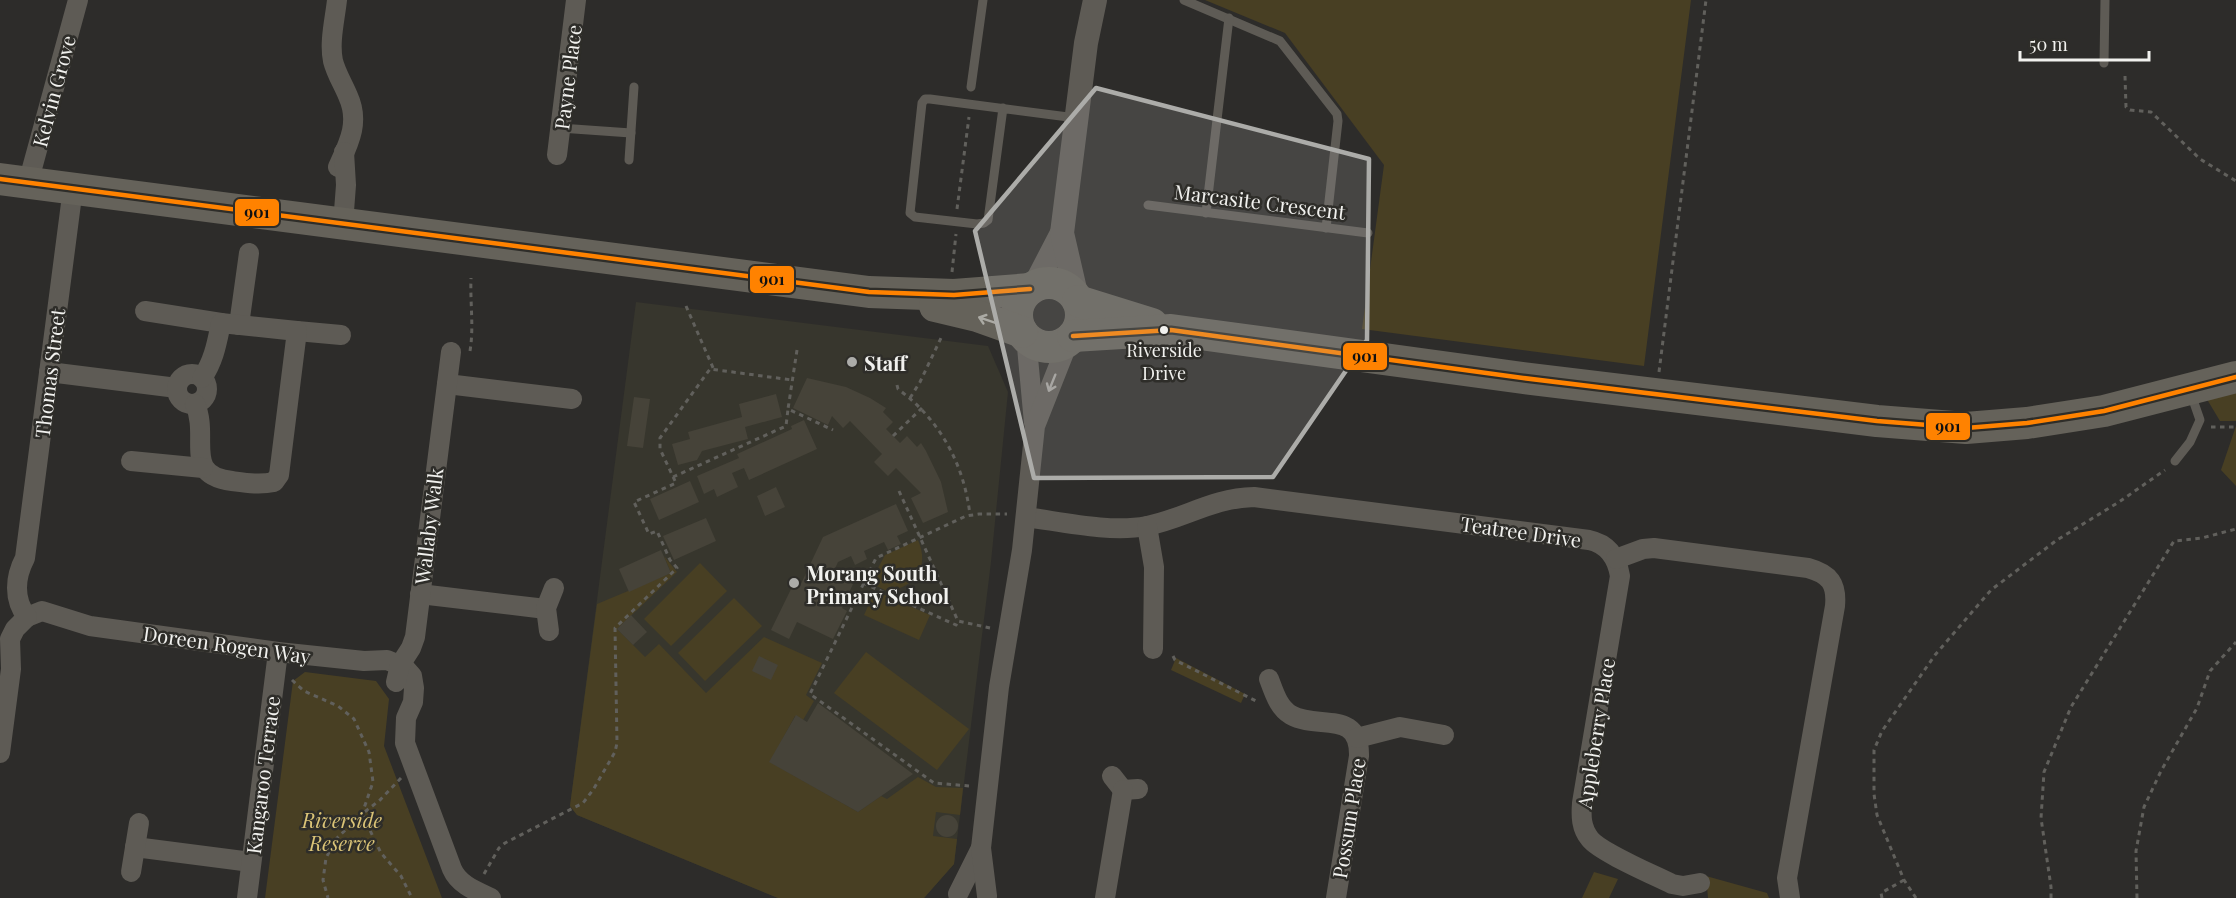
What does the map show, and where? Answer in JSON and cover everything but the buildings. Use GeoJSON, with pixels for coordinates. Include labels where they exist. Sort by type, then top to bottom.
{"type":"FeatureCollection","features":[{"type":"Feature","properties":{"kind":"main road"},"geometry":{"type":"LineString","coordinates":[[14,181],[869,292],[976,316],[1024,334]]}},
{"type":"Feature","properties":{"kind":"main road"},"geometry":{"type":"LineString","coordinates":[[869,292],[954,295],[1032,288],[1053,283],[1062,285],[1077,299],[1171,330],[1523,378],[1878,421],[1966,428],[2056,420],[2104,411],[2236,376]]}},
{"type":"Feature","properties":{"kind":"main road"},"geometry":{"type":"LineString","coordinates":[[1032,288],[1019,304],[1017,314],[1018,323],[1024,334],[1033,342],[1051,346],[1071,338],[1171,330]]}},
{"type":"Feature","properties":{"kind":"main road"},"geometry":{"type":"LineString","coordinates":[[1071,338],[1080,323],[1081,315],[1077,299]]}},
{"type":"Feature","properties":{"kind":"street","name":"Kelvin Grove"},"geometry":{"type":"LineString","coordinates":[[14,181],[78,0]]}},
{"type":"Feature","properties":{"kind":"street"},"geometry":{"type":"LineString","coordinates":[[337,0],[332,44],[333,60],[349,97],[354,116],[352,132],[341,160],[346,185],[343,224]]}},
{"type":"Feature","properties":{"kind":"street","name":"Payne Place"},"geometry":{"type":"LineString","coordinates":[[557,155],[576,0]]}},
{"type":"Feature","properties":{"kind":"street"},"geometry":{"type":"LineString","coordinates":[[1083,0],[1086,43]]}},
{"type":"Feature","properties":{"kind":"street"},"geometry":{"type":"LineString","coordinates":[[1077,299],[1062,233],[1086,43],[1095,0]]}},
{"type":"Feature","properties":{"kind":"street","name":"Thomas Street"},"geometry":{"type":"LineString","coordinates":[[37,617],[36,606],[30,594],[25,558],[73,188]]}},
{"type":"Feature","properties":{"kind":"street"},"geometry":{"type":"LineString","coordinates":[[1032,288],[1062,233]]}},
{"type":"Feature","properties":{"kind":"street"},"geometry":{"type":"LineString","coordinates":[[202,378],[209,369],[217,345],[230,324],[249,254]]}},
{"type":"Feature","properties":{"kind":"street"},"geometry":{"type":"LineString","coordinates":[[145,311],[230,324],[341,335]]}},
{"type":"Feature","properties":{"kind":"street"},"geometry":{"type":"LineString","coordinates":[[195,404],[200,415],[203,468],[208,474],[221,480],[263,485],[274,482],[279,475],[297,331]]}},
{"type":"Feature","properties":{"kind":"street"},"geometry":{"type":"LineString","coordinates":[[1024,334],[1035,426]]}},
{"type":"Feature","properties":{"kind":"street"},"geometry":{"type":"LineString","coordinates":[[988,897],[981,848],[1016,516],[1035,426],[1071,338]]}},
{"type":"Feature","properties":{"kind":"street","name":"Wallaby Walk"},"geometry":{"type":"LineString","coordinates":[[398,674],[414,641],[451,352]]}},
{"type":"Feature","properties":{"kind":"street"},"geometry":{"type":"LineString","coordinates":[[49,372],[177,388]]}},
{"type":"Feature","properties":{"kind":"street"},"geometry":{"type":"LineString","coordinates":[[188,374],[193,374],[202,378],[207,391],[203,400],[195,404],[180,399],[177,388],[180,380],[188,374]]}},
{"type":"Feature","properties":{"kind":"street"},"geometry":{"type":"LineString","coordinates":[[447,384],[572,399]]}},
{"type":"Feature","properties":{"kind":"street"},"geometry":{"type":"LineString","coordinates":[[131,461],[203,468]]}},
{"type":"Feature","properties":{"kind":"street","name":"Teatree Drive"},"geometry":{"type":"LineString","coordinates":[[1016,516],[1121,528],[1147,526],[1223,499],[1254,497],[1589,540],[1603,545],[1616,559]]}},
{"type":"Feature","properties":{"kind":"street"},"geometry":{"type":"LineString","coordinates":[[1147,526],[1155,567],[1153,649]]}},
{"type":"Feature","properties":{"kind":"street"},"geometry":{"type":"LineString","coordinates":[[1616,559],[1643,549],[1654,549],[1808,568],[1824,574],[1833,584],[1835,606],[1787,878],[1790,898]]}},
{"type":"Feature","properties":{"kind":"street","name":"Appleberry Place"},"geometry":{"type":"LineString","coordinates":[[1616,559],[1620,576],[1619,588],[1582,803],[1582,820],[1590,839],[1601,848],[1672,884],[1687,889]]}},
{"type":"Feature","properties":{"kind":"street"},"geometry":{"type":"LineString","coordinates":[[549,631],[546,609],[554,588]]}},
{"type":"Feature","properties":{"kind":"street"},"geometry":{"type":"LineString","coordinates":[[420,594],[546,609]]}},
{"type":"Feature","properties":{"kind":"street"},"geometry":{"type":"LineString","coordinates":[[0,753],[2,722],[11,669],[9,648],[12,635],[16,628],[37,617]]}},
{"type":"Feature","properties":{"kind":"street","name":"Doreen Rogen Way"},"geometry":{"type":"LineString","coordinates":[[37,617],[67,627],[90,626],[278,652],[364,661],[387,660],[398,674]]}},
{"type":"Feature","properties":{"kind":"street","name":"Kangaroo Terrace"},"geometry":{"type":"LineString","coordinates":[[247,898],[278,652]]}},
{"type":"Feature","properties":{"kind":"street"},"geometry":{"type":"LineString","coordinates":[[398,674],[410,674],[414,688],[413,702],[406,718],[404,737],[406,746],[455,876],[467,886],[491,898]]}},
{"type":"Feature","properties":{"kind":"street"},"geometry":{"type":"LineString","coordinates":[[1269,679],[1279,702]]}},
{"type":"Feature","properties":{"kind":"street","name":"Possum Place"},"geometry":{"type":"LineString","coordinates":[[1279,702],[1291,714],[1309,720],[1342,725],[1357,738],[1359,756],[1336,898]]}},
{"type":"Feature","properties":{"kind":"street","name":"Possum Place"},"geometry":{"type":"LineString","coordinates":[[1357,738],[1395,728],[1403,722],[1444,735]]}},
{"type":"Feature","properties":{"kind":"street"},"geometry":{"type":"LineString","coordinates":[[1105,898],[1125,785]]}},
{"type":"Feature","properties":{"kind":"street"},"geometry":{"type":"LineString","coordinates":[[132,872],[139,823]]}},
{"type":"Feature","properties":{"kind":"street"},"geometry":{"type":"LineString","coordinates":[[135,847],[251,862]]}},
{"type":"Feature","properties":{"kind":"street"},"geometry":{"type":"LineString","coordinates":[[956,896],[981,848]]}},
{"type":"Feature","properties":{"kind":"street"},"geometry":{"type":"LineString","coordinates":[[956,896],[973,890],[988,897]]}},
{"type":"Feature","properties":{"kind":"lane"},"geometry":{"type":"LineString","coordinates":[[971,87],[983,0]]}},
{"type":"Feature","properties":{"kind":"lane"},"geometry":{"type":"LineString","coordinates":[[1184,0],[1271,36],[1282,43],[1337,114],[1338,123],[1326,228]]}},
{"type":"Feature","properties":{"kind":"lane"},"geometry":{"type":"LineString","coordinates":[[2104,63],[2105,0]]}},
{"type":"Feature","properties":{"kind":"lane"},"geometry":{"type":"LineString","coordinates":[[1206,213],[1229,18]]}},
{"type":"Feature","properties":{"kind":"lane"},"geometry":{"type":"LineString","coordinates":[[629,160],[634,87]]}},
{"type":"Feature","properties":{"kind":"lane"},"geometry":{"type":"LineString","coordinates":[[1003,108],[988,220],[984,224],[977,224],[915,217],[910,213],[921,103],[925,99],[1003,108],[1076,118]]}},
{"type":"Feature","properties":{"kind":"lane"},"geometry":{"type":"LineString","coordinates":[[560,128],[631,133]]}},
{"type":"Feature","properties":{"kind":"lane","name":"Marcasite Crescent"},"geometry":{"type":"LineString","coordinates":[[1148,206],[1368,233]]}},
{"type":"Feature","properties":{"kind":"lane"},"geometry":{"type":"LineString","coordinates":[[2175,461],[2190,442],[2200,420],[2189,389]]}},
{"type":"Feature","properties":{"kind":"path"},"geometry":{"type":"LineString","coordinates":[[1656,394],[1706,0]]}},
{"type":"Feature","properties":{"kind":"path"},"geometry":{"type":"LineString","coordinates":[[2125,76],[2126,107],[2130,110],[2151,112],[2200,159],[2236,181]]}},
{"type":"Feature","properties":{"kind":"path"},"geometry":{"type":"LineString","coordinates":[[952,273],[970,104]]}},
{"type":"Feature","properties":{"kind":"path"},"geometry":{"type":"LineString","coordinates":[[469,360],[473,321],[470,296],[471,278]]}},
{"type":"Feature","properties":{"kind":"path"},"geometry":{"type":"LineString","coordinates":[[686,306],[714,370]]}},
{"type":"Feature","properties":{"kind":"path"},"geometry":{"type":"LineString","coordinates":[[910,398],[941,338]]}},
{"type":"Feature","properties":{"kind":"path"},"geometry":{"type":"LineString","coordinates":[[673,477],[786,426],[796,350]]}},
{"type":"Feature","properties":{"kind":"path"},"geometry":{"type":"LineString","coordinates":[[481,880],[505,843],[583,804],[615,752],[617,743],[615,628],[677,568],[670,560],[657,531],[649,534],[634,502],[676,483],[658,442],[710,369],[792,380]]}},
{"type":"Feature","properties":{"kind":"path"},"geometry":{"type":"LineString","coordinates":[[897,385],[898,389],[921,408],[940,431],[955,457],[967,490],[970,515]]}},
{"type":"Feature","properties":{"kind":"path"},"geometry":{"type":"LineString","coordinates":[[893,436],[921,408]]}},
{"type":"Feature","properties":{"kind":"path"},"geometry":{"type":"LineString","coordinates":[[788,409],[833,430]]}},
{"type":"Feature","properties":{"kind":"path"},"geometry":{"type":"LineString","coordinates":[[2196,427],[2236,427]]}},
{"type":"Feature","properties":{"kind":"path"},"geometry":{"type":"LineString","coordinates":[[1916,898],[1904,880],[1877,816],[1874,794],[1874,750],[1882,731],[1935,655],[1991,590],[2057,540],[2166,470]]}},
{"type":"Feature","properties":{"kind":"path"},"geometry":{"type":"LineString","coordinates":[[899,491],[958,621]]}},
{"type":"Feature","properties":{"kind":"path"},"geometry":{"type":"LineString","coordinates":[[969,786],[934,783],[810,694],[876,558],[970,515],[1016,516]]}},
{"type":"Feature","properties":{"kind":"path"},"geometry":{"type":"LineString","coordinates":[[2051,898],[2041,818],[2044,772],[2071,707],[2174,541],[2202,538],[2236,529]]}},
{"type":"Feature","properties":{"kind":"path"},"geometry":{"type":"LineString","coordinates":[[863,583],[956,625],[958,621]]}},
{"type":"Feature","properties":{"kind":"path"},"geometry":{"type":"LineString","coordinates":[[958,621],[990,628]]}},
{"type":"Feature","properties":{"kind":"path"},"geometry":{"type":"LineString","coordinates":[[2137,898],[2136,851],[2144,807],[2161,771],[2197,708],[2210,671],[2236,642]]}},
{"type":"Feature","properties":{"kind":"path"},"geometry":{"type":"LineString","coordinates":[[1173,656],[1175,660],[1258,703],[1279,702]]}},
{"type":"Feature","properties":{"kind":"path"},"geometry":{"type":"LineString","coordinates":[[286,676],[304,691],[338,706],[354,719],[360,728],[369,752],[373,782],[362,814],[381,853],[401,876],[412,898]]}},
{"type":"Feature","properties":{"kind":"path"},"geometry":{"type":"LineString","coordinates":[[328,898],[323,874],[328,852],[344,831],[380,800],[403,775]]}},
{"type":"Feature","properties":{"kind":"path"},"geometry":{"type":"LineString","coordinates":[[1882,898],[1881,893],[1904,880]]}},
{"type":"Feature","properties":{"kind":"highlighted area"},"geometry":{"type":"Polygon","coordinates":[[[1096,88],[1369,159],[1367,340],[1273,477],[1034,478],[975,231],[1096,88]]]}},
{"type":"Feature","properties":{"kind":"shaded area","name":"Morang South Primary School"},"geometry":{"type":"Polygon","coordinates":[[[636,302],[988,346],[1008,392],[991,562],[954,864],[924,898],[778,898],[577,815],[570,806],[636,302]]]}},
{"type":"Feature","properties":{"kind":"green space"},"geometry":{"type":"Polygon","coordinates":[[[1205,0],[1691,0],[1644,366],[1362,329],[1384,165],[1285,33],[1205,0]]]}},
{"type":"Feature","properties":{"kind":"green space"},"geometry":{"type":"Polygon","coordinates":[[[2236,385],[2236,421],[2220,421],[2205,396],[2236,385]]]}},
{"type":"Feature","properties":{"kind":"green space"},"geometry":{"type":"Polygon","coordinates":[[[2236,426],[2236,486],[2221,470],[2236,426]]]}},
{"type":"Feature","properties":{"kind":"green space"},"geometry":{"type":"Polygon","coordinates":[[[918,540],[922,559],[921,567],[912,581],[905,586],[887,591],[870,583],[885,555],[918,540]]]}},
{"type":"Feature","properties":{"kind":"green space"},"geometry":{"type":"Polygon","coordinates":[[[664,556],[677,572],[617,629],[645,657],[659,644],[706,693],[764,637],[822,663],[806,695],[814,701],[803,720],[795,716],[770,762],[858,812],[881,796],[887,799],[918,777],[936,787],[963,788],[960,815],[936,812],[933,836],[957,839],[954,864],[924,898],[778,898],[577,815],[570,806],[597,604],[671,573],[664,556]]]}},
{"type":"Feature","properties":{"kind":"green space"},"geometry":{"type":"Polygon","coordinates":[[[700,563],[727,591],[671,646],[644,619],[700,563]]]}},
{"type":"Feature","properties":{"kind":"green space"},"geometry":{"type":"Polygon","coordinates":[[[875,591],[930,615],[919,640],[864,615],[875,591]]]}},
{"type":"Feature","properties":{"kind":"green space"},"geometry":{"type":"Polygon","coordinates":[[[734,598],[762,626],[705,681],[678,653],[734,598]]]}},
{"type":"Feature","properties":{"kind":"green space"},"geometry":{"type":"Polygon","coordinates":[[[866,652],[969,729],[937,770],[834,693],[866,652]]]}},
{"type":"Feature","properties":{"kind":"green space"},"geometry":{"type":"Polygon","coordinates":[[[1176,658],[1245,694],[1241,703],[1171,670],[1176,658]]]}},
{"type":"Feature","properties":{"kind":"green space","name":"Riverside Reserve"},"geometry":{"type":"Polygon","coordinates":[[[305,672],[376,681],[389,699],[384,746],[442,898],[265,898],[293,681],[305,672]]]}},
{"type":"Feature","properties":{"kind":"green space"},"geometry":{"type":"Polygon","coordinates":[[[1594,872],[1618,879],[1609,898],[1582,898],[1594,872]]]}},
{"type":"Feature","properties":{"kind":"green space"},"geometry":{"type":"Polygon","coordinates":[[[1706,876],[1767,893],[1769,898],[1708,898],[1706,876]]]}},
{"type":"Feature","properties":{"kind":"transit line","name":"901"},"geometry":{"type":"LineString","coordinates":[[0,179],[869,292],[954,295],[1030,289]]}},
{"type":"Feature","properties":{"kind":"transit line","name":"901"},"geometry":{"type":"LineString","coordinates":[[1073,336],[1171,330],[1523,378],[1877,421],[1966,428],[2027,423],[2104,411],[2236,377]]}},
{"type":"Feature","properties":{"kind":"place","name":"Riverside Drive"},"geometry":{"type":"Point","coordinates":[1164,330]}},
{"type":"Feature","properties":{"kind":"place","name":"Staff"},"geometry":{"type":"Point","coordinates":[852,362]}},
{"type":"Feature","properties":{"kind":"place","name":"Morang South Primary School"},"geometry":{"type":"Point","coordinates":[794,583]}}]}
